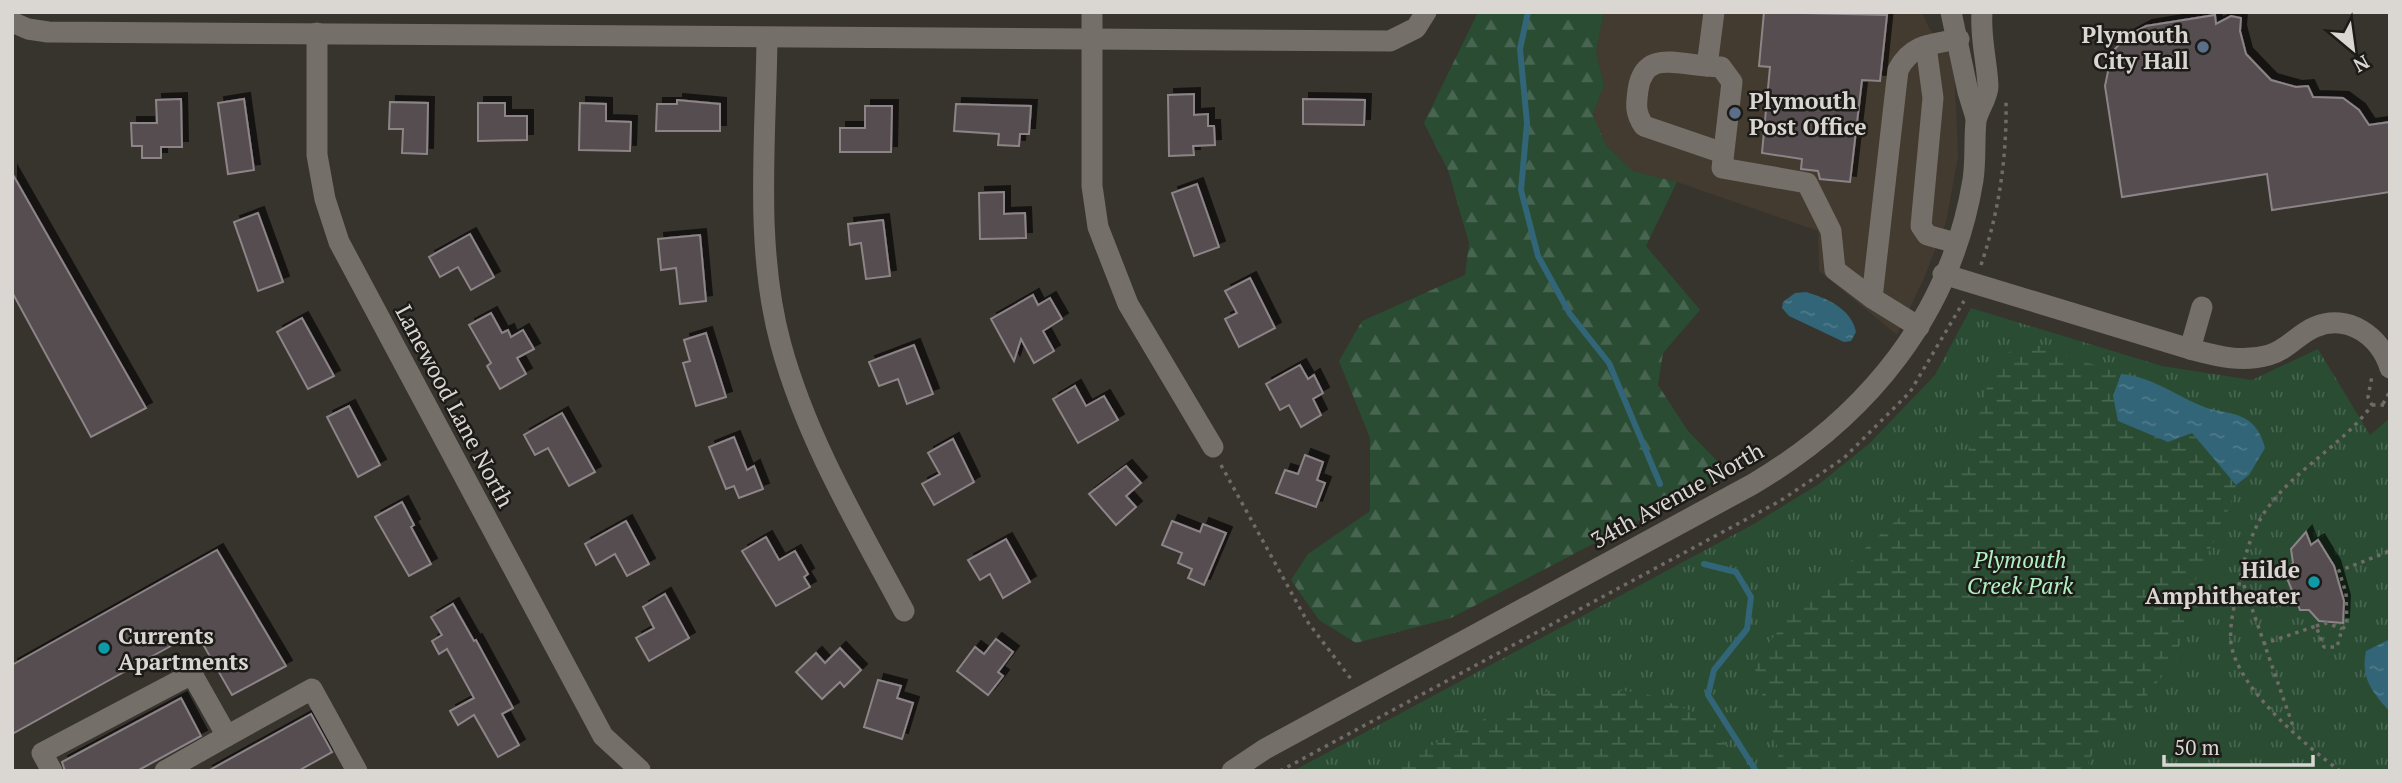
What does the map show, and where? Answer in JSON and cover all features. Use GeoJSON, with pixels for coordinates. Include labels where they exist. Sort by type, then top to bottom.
{"type":"FeatureCollection","features":[{"type":"Feature","properties":{"kind":"street"},"geometry":{"type":"LineString","coordinates":[[1092,12],[1092,186],[1098,227],[1128,304],[1213,447]]}},
{"type":"Feature","properties":{"kind":"street"},"geometry":{"type":"LineString","coordinates":[[13,22],[48,32],[1390,41],[1416,28],[1426,12]]}},
{"type":"Feature","properties":{"kind":"street"},"geometry":{"type":"LineString","coordinates":[[1707,66],[1714,12]]}},
{"type":"Feature","properties":{"kind":"street","name":"34th Avenue North"},"geometry":{"type":"LineString","coordinates":[[1951,12],[1976,118]]}},
{"type":"Feature","properties":{"kind":"street","name":"34th Avenue North"},"geometry":{"type":"LineString","coordinates":[[1232,771],[1265,749],[1785,466],[1854,410],[1896,360],[1919,327],[1956,243],[1973,180],[1976,118],[1988,89],[1981,36],[1982,12]]}},
{"type":"Feature","properties":{"kind":"street","name":"Lanewood Lane North"},"geometry":{"type":"LineString","coordinates":[[317,33],[317,155],[339,242],[603,736],[640,770]]}},
{"type":"Feature","properties":{"kind":"street"},"geometry":{"type":"LineString","coordinates":[[767,38],[765,214],[769,279],[780,343],[801,407],[828,466],[904,611]]}},
{"type":"Feature","properties":{"kind":"street"},"geometry":{"type":"LineString","coordinates":[[1872,299],[1898,70],[1905,55],[1926,46],[1959,39]]}},
{"type":"Feature","properties":{"kind":"street"},"geometry":{"type":"LineString","coordinates":[[1926,46],[1933,98],[1921,226],[1927,234],[1956,243]]}},
{"type":"Feature","properties":{"kind":"street"},"geometry":{"type":"LineString","coordinates":[[1723,153],[1644,126],[1635,109],[1640,75],[1645,67],[1655,62],[1721,66],[1732,82],[1722,168],[1807,183],[1831,231],[1835,270],[1872,299],[1919,327]]}},
{"type":"Feature","properties":{"kind":"street"},"geometry":{"type":"LineString","coordinates":[[1943,274],[2226,359],[2250,359],[2272,354],[2316,327],[2344,323],[2363,331],[2379,345],[2380,367]]}},
{"type":"Feature","properties":{"kind":"street"},"geometry":{"type":"LineString","coordinates":[[2190,349],[2203,307]]}},
{"type":"Feature","properties":{"kind":"street"},"geometry":{"type":"LineString","coordinates":[[52,771],[42,753],[192,674],[227,736]]}},
{"type":"Feature","properties":{"kind":"street"},"geometry":{"type":"LineString","coordinates":[[165,771],[312,689],[357,771]]}},
{"type":"Feature","properties":{"kind":"path"},"geometry":{"type":"LineString","coordinates":[[1978,273],[2002,184],[2007,139],[2006,96]]}},
{"type":"Feature","properties":{"kind":"path"},"geometry":{"type":"LineString","coordinates":[[1966,298],[1976,302]]}},
{"type":"Feature","properties":{"kind":"path"},"geometry":{"type":"LineString","coordinates":[[2372,405],[2368,397],[2372,374],[2380,367]]}},
{"type":"Feature","properties":{"kind":"path"},"geometry":{"type":"LineString","coordinates":[[2383,404],[2390,391]]}},
{"type":"Feature","properties":{"kind":"path"},"geometry":{"type":"LineString","coordinates":[[2340,771],[2256,694],[2240,671],[2231,643],[2241,575],[2253,534],[2269,506],[2372,405],[2390,405]]}},
{"type":"Feature","properties":{"kind":"path"},"geometry":{"type":"LineString","coordinates":[[1213,447],[1307,621],[1351,678]]}},
{"type":"Feature","properties":{"kind":"path"},"geometry":{"type":"LineString","coordinates":[[2316,626],[2327,649],[2337,647],[2342,629],[2347,625],[2346,593],[2339,571],[2390,551]]}},
{"type":"Feature","properties":{"kind":"path"},"geometry":{"type":"LineString","coordinates":[[2241,575],[2295,731]]}},
{"type":"Feature","properties":{"kind":"path"},"geometry":{"type":"LineString","coordinates":[[2263,644],[2328,623],[2342,629]]}},
{"type":"Feature","properties":{"kind":"shaded area"},"geometry":{"type":"Polygon","coordinates":[[[1604,12],[1922,12],[1929,28],[1954,59],[1958,157],[1946,222],[1897,335],[1819,271],[1818,231],[1677,182],[1633,171],[1606,145],[1593,114],[1604,85],[1596,52],[1604,12]]]}},
{"type":"Feature","properties":{"kind":"green space"},"geometry":{"type":"Polygon","coordinates":[[[1478,12],[1604,12],[1596,52],[1604,85],[1593,114],[1606,145],[1633,171],[1677,182],[1646,246],[1700,310],[1663,353],[1658,385],[1688,431],[1729,473],[1451,618],[1356,643],[1319,620],[1291,580],[1308,554],[1370,511],[1370,438],[1339,361],[1362,321],[1465,275],[1469,243],[1448,170],[1424,123],[1478,12]]]}},
{"type":"Feature","properties":{"kind":"green space","name":"Plymouth Creek Park"},"geometry":{"type":"Polygon","coordinates":[[[1971,308],[2162,366],[2252,380],[2318,349],[2370,435],[2390,418],[2390,771],[1293,771],[1752,525],[1819,484],[1870,443],[1935,375],[1971,308]]]}},
{"type":"Feature","properties":{"kind":"green space"},"geometry":{"type":"Polygon","coordinates":[[[2028,342],[2121,374],[2113,396],[2144,431],[2168,442],[2192,433],[2236,485],[2230,506],[2190,592],[2177,658],[2147,695],[2107,728],[2088,762],[2091,771],[1774,771],[1779,753],[1753,662],[1793,613],[1966,458],[1995,360],[2028,342]]]}},
{"type":"Feature","properties":{"kind":"green space"},"geometry":{"type":"Polygon","coordinates":[[[1562,685],[1644,693],[1707,717],[1743,771],[1392,771],[1450,734],[1562,685]]]}},
{"type":"Feature","properties":{"kind":"water"},"geometry":{"type":"Polygon","coordinates":[[[1806,292],[1837,305],[1849,316],[1856,332],[1851,341],[1844,342],[1789,316],[1782,308],[1783,302],[1795,293],[1806,292]]]}},
{"type":"Feature","properties":{"kind":"water"},"geometry":{"type":"Polygon","coordinates":[[[2121,374],[2155,383],[2196,404],[2235,414],[2252,424],[2265,448],[2249,475],[2236,485],[2192,433],[2168,442],[2118,421],[2113,396],[2121,374]]]}},
{"type":"Feature","properties":{"kind":"water"},"geometry":{"type":"Polygon","coordinates":[[[2390,639],[2390,712],[2369,684],[2365,661],[2366,651],[2390,639]]]}},
{"type":"Feature","properties":{"kind":"building"},"geometry":{"type":"Polygon","coordinates":[[[1764,12],[1887,15],[1880,81],[1862,80],[1850,182],[1820,179],[1818,171],[1801,169],[1802,159],[1762,153],[1770,67],[1759,66],[1764,12]]]}},
{"type":"Feature","properties":{"kind":"building"},"geometry":{"type":"Polygon","coordinates":[[[2215,15],[2216,24],[2231,16],[2241,18],[2240,31],[2246,54],[2271,80],[2296,87],[2308,86],[2313,97],[2343,98],[2359,110],[2369,125],[2390,122],[2390,192],[2272,210],[2267,174],[2122,197],[2105,86],[2112,52],[2127,36],[2146,26],[2215,15]]]}},
{"type":"Feature","properties":{"kind":"building"},"geometry":{"type":"Polygon","coordinates":[[[1194,94],[1194,115],[1208,114],[1208,126],[1214,126],[1215,145],[1193,146],[1194,155],[1169,156],[1168,95],[1194,94]]]}},
{"type":"Feature","properties":{"kind":"building"},"geometry":{"type":"Polygon","coordinates":[[[181,99],[182,147],[161,147],[161,158],[142,158],[142,146],[132,146],[131,123],[157,123],[156,100],[181,99]]]}},
{"type":"Feature","properties":{"kind":"building"},"geometry":{"type":"Polygon","coordinates":[[[244,99],[254,170],[228,174],[218,103],[244,99]]]}},
{"type":"Feature","properties":{"kind":"building"},"geometry":{"type":"Polygon","coordinates":[[[1303,99],[1365,100],[1364,125],[1303,124],[1303,99]]]}},
{"type":"Feature","properties":{"kind":"building"},"geometry":{"type":"Polygon","coordinates":[[[677,100],[720,104],[720,131],[656,131],[657,104],[677,104],[677,100]]]}},
{"type":"Feature","properties":{"kind":"building"},"geometry":{"type":"Polygon","coordinates":[[[390,102],[428,103],[427,154],[402,153],[403,129],[389,129],[390,102]]]}},
{"type":"Feature","properties":{"kind":"building"},"geometry":{"type":"Polygon","coordinates":[[[478,103],[505,103],[505,116],[527,116],[527,140],[478,141],[478,103]]]}},
{"type":"Feature","properties":{"kind":"building"},"geometry":{"type":"Polygon","coordinates":[[[580,103],[606,104],[606,121],[631,122],[630,151],[579,150],[580,103]]]}},
{"type":"Feature","properties":{"kind":"building"},"geometry":{"type":"Polygon","coordinates":[[[956,104],[1031,106],[1029,134],[1020,134],[1019,146],[998,145],[999,134],[954,131],[956,104]]]}},
{"type":"Feature","properties":{"kind":"building"},"geometry":{"type":"Polygon","coordinates":[[[865,106],[892,106],[891,152],[840,152],[840,128],[865,128],[865,106]]]}},
{"type":"Feature","properties":{"kind":"building"},"geometry":{"type":"Polygon","coordinates":[[[12,173],[146,408],[91,437],[12,292],[12,173]]]}},
{"type":"Feature","properties":{"kind":"building"},"geometry":{"type":"Polygon","coordinates":[[[1197,184],[1219,247],[1194,256],[1172,193],[1197,184]]]}},
{"type":"Feature","properties":{"kind":"building"},"geometry":{"type":"Polygon","coordinates":[[[1004,192],[1004,214],[1025,213],[1026,238],[980,239],[979,193],[1004,192]]]}},
{"type":"Feature","properties":{"kind":"building"},"geometry":{"type":"Polygon","coordinates":[[[258,213],[283,282],[258,291],[234,222],[258,213]]]}},
{"type":"Feature","properties":{"kind":"building"},"geometry":{"type":"Polygon","coordinates":[[[883,220],[890,276],[866,279],[861,243],[850,245],[848,224],[883,220]]]}},
{"type":"Feature","properties":{"kind":"building"},"geometry":{"type":"Polygon","coordinates":[[[470,234],[494,277],[471,290],[458,267],[440,277],[429,257],[470,234]]]}},
{"type":"Feature","properties":{"kind":"building"},"geometry":{"type":"Polygon","coordinates":[[[700,235],[706,301],[680,304],[676,268],[661,270],[658,239],[700,235]]]}},
{"type":"Feature","properties":{"kind":"building"},"geometry":{"type":"Polygon","coordinates":[[[1250,278],[1275,328],[1239,347],[1225,319],[1237,313],[1225,291],[1250,278]]]}},
{"type":"Feature","properties":{"kind":"building"},"geometry":{"type":"Polygon","coordinates":[[[1033,295],[1038,305],[1050,298],[1062,319],[1043,331],[1054,351],[1034,363],[1021,339],[1014,361],[991,319],[1033,295]]]}},
{"type":"Feature","properties":{"kind":"building"},"geometry":{"type":"Polygon","coordinates":[[[491,313],[502,333],[508,330],[511,337],[523,330],[534,349],[517,358],[526,374],[500,389],[487,366],[491,363],[469,325],[491,313]]]}},
{"type":"Feature","properties":{"kind":"building"},"geometry":{"type":"Polygon","coordinates":[[[302,318],[334,376],[308,389],[277,332],[302,318]]]}},
{"type":"Feature","properties":{"kind":"building"},"geometry":{"type":"Polygon","coordinates":[[[706,333],[726,397],[696,406],[683,363],[690,361],[684,340],[706,333]]]}},
{"type":"Feature","properties":{"kind":"building"},"geometry":{"type":"Polygon","coordinates":[[[914,345],[933,394],[907,404],[898,379],[879,386],[869,362],[914,345]]]}},
{"type":"Feature","properties":{"kind":"building"},"geometry":{"type":"Polygon","coordinates":[[[1300,365],[1308,379],[1314,375],[1323,393],[1313,399],[1321,415],[1301,427],[1289,405],[1280,410],[1266,384],[1300,365]]]}},
{"type":"Feature","properties":{"kind":"building"},"geometry":{"type":"Polygon","coordinates":[[[1075,386],[1086,406],[1104,396],[1118,420],[1078,443],[1053,399],[1075,386]]]}},
{"type":"Feature","properties":{"kind":"building"},"geometry":{"type":"Polygon","coordinates":[[[349,406],[380,465],[358,477],[327,417],[349,406]]]}},
{"type":"Feature","properties":{"kind":"building"},"geometry":{"type":"Polygon","coordinates":[[[562,413],[595,472],[569,486],[548,448],[535,455],[524,435],[562,413]]]}},
{"type":"Feature","properties":{"kind":"building"},"geometry":{"type":"Polygon","coordinates":[[[734,437],[747,470],[754,466],[763,489],[739,498],[734,486],[726,489],[709,447],[734,437]]]}},
{"type":"Feature","properties":{"kind":"building"},"geometry":{"type":"Polygon","coordinates":[[[953,439],[974,482],[934,505],[922,484],[940,474],[928,453],[953,439]]]}},
{"type":"Feature","properties":{"kind":"building"},"geometry":{"type":"Polygon","coordinates":[[[1305,455],[1323,462],[1317,480],[1325,483],[1316,507],[1276,493],[1285,470],[1298,474],[1305,455]]]}},
{"type":"Feature","properties":{"kind":"building"},"geometry":{"type":"Polygon","coordinates":[[[1126,466],[1141,483],[1126,496],[1136,507],[1116,525],[1089,494],[1126,466]]]}},
{"type":"Feature","properties":{"kind":"building"},"geometry":{"type":"Polygon","coordinates":[[[402,502],[414,525],[411,527],[431,564],[409,576],[375,517],[402,502]]]}},
{"type":"Feature","properties":{"kind":"building"},"geometry":{"type":"Polygon","coordinates":[[[626,521],[649,564],[627,576],[615,554],[596,565],[585,544],[626,521]]]}},
{"type":"Feature","properties":{"kind":"building"},"geometry":{"type":"Polygon","coordinates":[[[1172,521],[1200,532],[1203,524],[1226,533],[1204,585],[1188,578],[1192,569],[1178,563],[1182,553],[1162,545],[1172,521]]]}},
{"type":"Feature","properties":{"kind":"building","name":"Hilde Amphitheater"},"geometry":{"type":"Polygon","coordinates":[[[2306,532],[2311,545],[2318,540],[2334,566],[2344,601],[2343,623],[2319,621],[2309,610],[2300,610],[2284,571],[2293,563],[2291,549],[2306,532]]]}},
{"type":"Feature","properties":{"kind":"building"},"geometry":{"type":"Polygon","coordinates":[[[766,537],[779,560],[795,551],[808,574],[804,577],[810,587],[776,606],[742,551],[766,537]]]}},
{"type":"Feature","properties":{"kind":"building"},"geometry":{"type":"Polygon","coordinates":[[[1006,539],[1030,582],[1003,598],[990,574],[980,580],[968,560],[1006,539]]]}},
{"type":"Feature","properties":{"kind":"building","name":"Currents Apartments"},"geometry":{"type":"Polygon","coordinates":[[[217,550],[286,666],[232,695],[196,632],[12,734],[12,665],[217,550]]]}},
{"type":"Feature","properties":{"kind":"building"},"geometry":{"type":"Polygon","coordinates":[[[665,594],[689,638],[649,661],[636,638],[654,628],[643,607],[665,594]]]}},
{"type":"Feature","properties":{"kind":"building"},"geometry":{"type":"Polygon","coordinates":[[[453,604],[513,708],[502,714],[519,745],[498,757],[474,715],[458,725],[450,711],[474,698],[447,649],[439,654],[432,641],[442,635],[431,617],[453,604]]]}},
{"type":"Feature","properties":{"kind":"building"},"geometry":{"type":"Polygon","coordinates":[[[996,639],[1013,652],[998,672],[1003,676],[988,695],[957,671],[975,647],[984,654],[996,639]]]}},
{"type":"Feature","properties":{"kind":"building"},"geometry":{"type":"Polygon","coordinates":[[[840,648],[861,670],[844,687],[840,682],[822,699],[796,672],[816,653],[825,663],[840,648]]]}},
{"type":"Feature","properties":{"kind":"building"},"geometry":{"type":"Polygon","coordinates":[[[878,680],[901,686],[897,698],[913,703],[902,739],[864,727],[878,680]]]}},
{"type":"Feature","properties":{"kind":"building"},"geometry":{"type":"Polygon","coordinates":[[[181,698],[201,736],[137,771],[65,771],[62,762],[181,698]]]}},
{"type":"Feature","properties":{"kind":"building"},"geometry":{"type":"Polygon","coordinates":[[[311,714],[332,752],[298,771],[208,771],[311,714]]]}},
{"type":"Feature","properties":{"kind":"waterway"},"geometry":{"type":"LineString","coordinates":[[1528,12],[1520,49],[1527,123],[1521,190],[1538,256],[1570,314],[1609,363],[1660,484]]}},
{"type":"Feature","properties":{"kind":"waterway"},"geometry":{"type":"LineString","coordinates":[[1704,564],[1736,572],[1751,597],[1747,629],[1714,670],[1708,695],[1756,771]]}},
{"type":"Feature","properties":{"kind":"place","name":"Plymouth City Hall"},"geometry":{"type":"Point","coordinates":[2203,47]}},
{"type":"Feature","properties":{"kind":"place","name":"Plymouth Post Office"},"geometry":{"type":"Point","coordinates":[1735,113]}},
{"type":"Feature","properties":{"kind":"place","name":"Hilde Amphitheater"},"geometry":{"type":"Point","coordinates":[2314,582]}},
{"type":"Feature","properties":{"kind":"place","name":"Currents Apartments"},"geometry":{"type":"Point","coordinates":[104,648]}}]}
